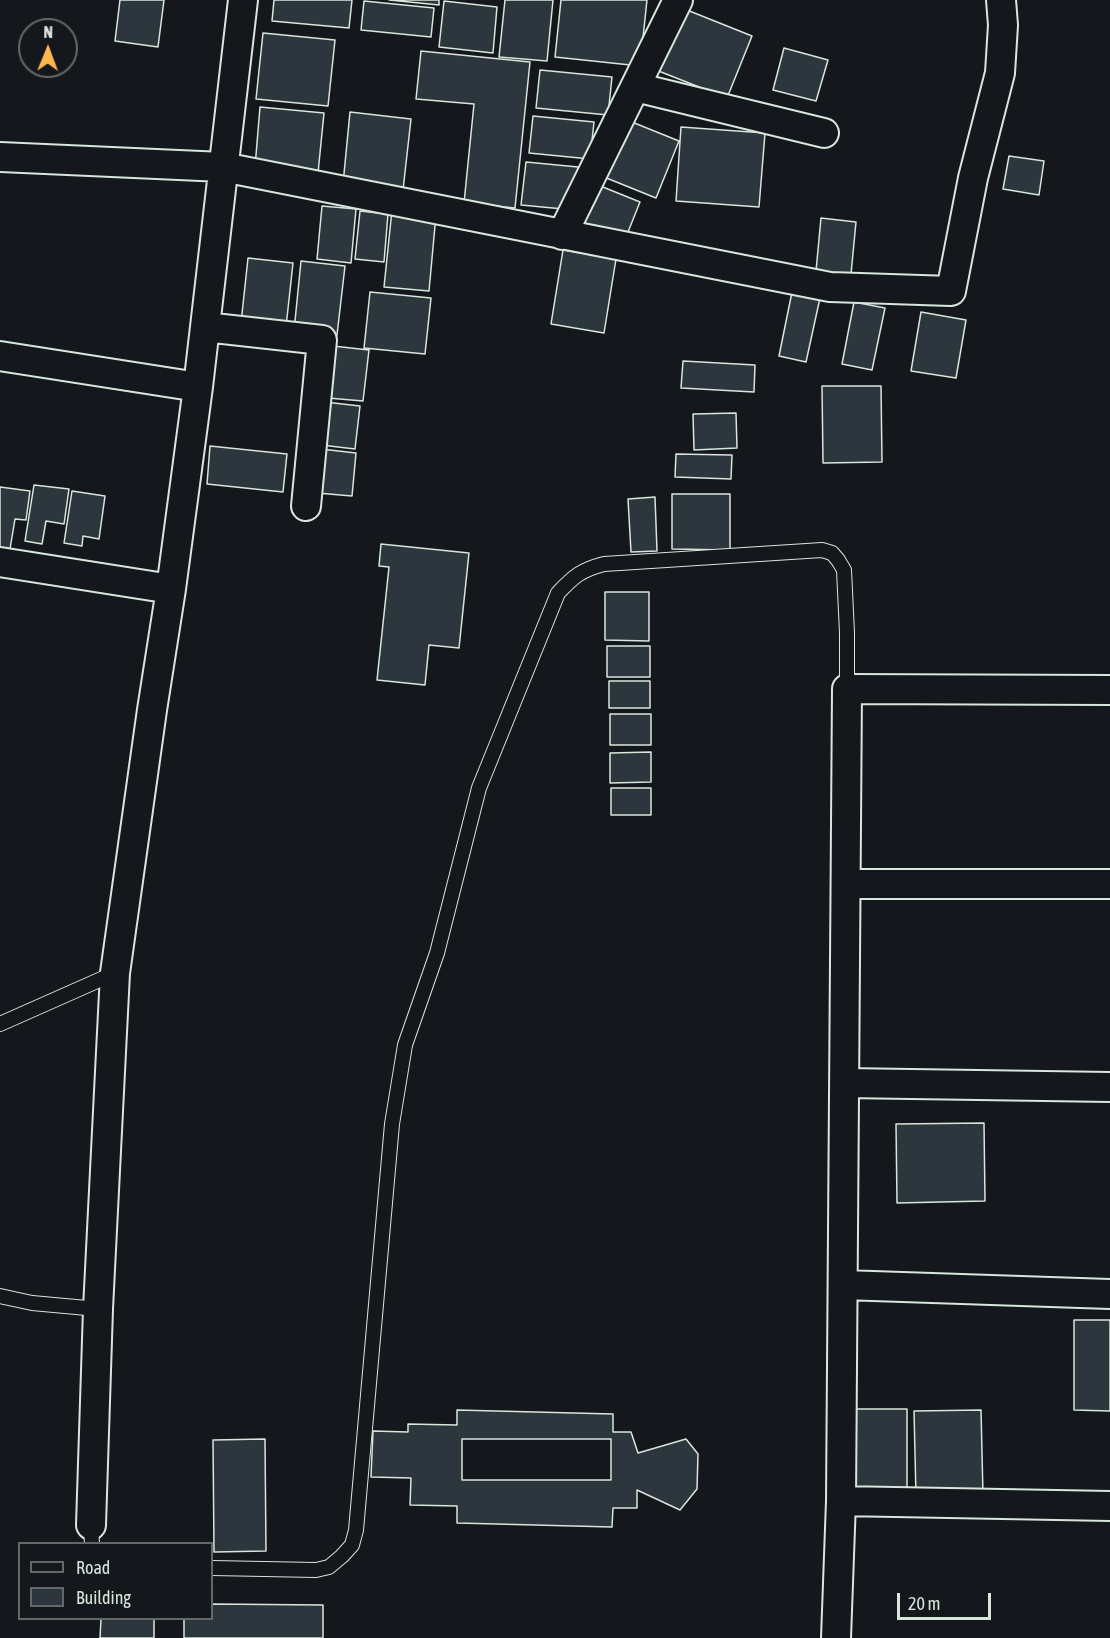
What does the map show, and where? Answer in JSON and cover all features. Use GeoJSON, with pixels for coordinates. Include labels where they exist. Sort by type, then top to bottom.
{"type":"FeatureCollection","features":[{"type":"Feature","properties":{"kind":"street"},"geometry":{"type":"LineString","coordinates":[[91,1534],[98,1309],[115,973],[198,387],[243,0]]}},
{"type":"Feature","properties":{"kind":"street"},"geometry":{"type":"LineString","coordinates":[[562,235],[678,0]]}},
{"type":"Feature","properties":{"kind":"street"},"geometry":{"type":"LineString","coordinates":[[0,157],[223,167],[830,287],[951,291],[973,178],[1000,73],[1003,25],[1001,0]]}},
{"type":"Feature","properties":{"kind":"street"},"geometry":{"type":"LineString","coordinates":[[635,87],[824,133]]}},
{"type":"Feature","properties":{"kind":"street"},"geometry":{"type":"LineString","coordinates":[[205,327],[322,340],[306,506]]}},
{"type":"Feature","properties":{"kind":"street"},"geometry":{"type":"LineString","coordinates":[[0,356],[198,387]]}},
{"type":"Feature","properties":{"kind":"street"},"geometry":{"type":"LineString","coordinates":[[0,562],[171,589]]}},
{"type":"Feature","properties":{"kind":"street"},"geometry":{"type":"LineString","coordinates":[[836,1638],[841,1501],[847,689],[1110,690]]}},
{"type":"Feature","properties":{"kind":"street"},"geometry":{"type":"LineString","coordinates":[[846,884],[1110,884]]}},
{"type":"Feature","properties":{"kind":"street"},"geometry":{"type":"LineString","coordinates":[[845,1083],[1110,1087]]}},
{"type":"Feature","properties":{"kind":"street"},"geometry":{"type":"LineString","coordinates":[[843,1286],[1110,1294]]}},
{"type":"Feature","properties":{"kind":"street"},"geometry":{"type":"LineString","coordinates":[[841,1501],[1110,1506]]}},
{"type":"Feature","properties":{"kind":"lane"},"geometry":{"type":"LineString","coordinates":[[213,1568],[316,1570],[329,1567],[352,1545],[356,1530],[392,1124],[405,1045],[437,953],[479,788],[558,593],[572,578],[588,568],[604,564],[822,550],[832,553],[844,570],[847,689]]}},
{"type":"Feature","properties":{"kind":"lane"},"geometry":{"type":"LineString","coordinates":[[0,1024],[115,973]]}},
{"type":"Feature","properties":{"kind":"lane"},"geometry":{"type":"LineString","coordinates":[[0,1296],[32,1303],[98,1309]]}},
{"type":"Feature","properties":{"kind":"building"},"geometry":{"type":"Polygon","coordinates":[[[120,0],[164,0],[158,47],[115,41],[120,0]]]}},
{"type":"Feature","properties":{"kind":"building"},"geometry":{"type":"Polygon","coordinates":[[[274,0],[352,0],[349,28],[272,21],[274,0]]]}},
{"type":"Feature","properties":{"kind":"building"},"geometry":{"type":"Polygon","coordinates":[[[389,0],[439,0],[439,5],[389,0]]]}},
{"type":"Feature","properties":{"kind":"building"},"geometry":{"type":"Polygon","coordinates":[[[505,0],[553,0],[547,61],[499,57],[505,0]]]}},
{"type":"Feature","properties":{"kind":"building"},"geometry":{"type":"Polygon","coordinates":[[[561,0],[647,0],[640,66],[555,57],[561,0]]]}},
{"type":"Feature","properties":{"kind":"building"},"geometry":{"type":"Polygon","coordinates":[[[364,1],[434,8],[431,37],[361,30],[364,1]]]}},
{"type":"Feature","properties":{"kind":"building"},"geometry":{"type":"Polygon","coordinates":[[[444,1],[497,7],[493,53],[439,47],[444,1]]]}},
{"type":"Feature","properties":{"kind":"building"},"geometry":{"type":"Polygon","coordinates":[[[682,8],[752,36],[727,98],[656,70],[682,8]]]}},
{"type":"Feature","properties":{"kind":"building"},"geometry":{"type":"Polygon","coordinates":[[[263,33],[335,40],[328,106],[256,99],[263,33]]]}},
{"type":"Feature","properties":{"kind":"building"},"geometry":{"type":"Polygon","coordinates":[[[784,48],[828,60],[816,101],[773,90],[784,48]]]}},
{"type":"Feature","properties":{"kind":"building"},"geometry":{"type":"Polygon","coordinates":[[[421,51],[530,62],[515,208],[464,203],[474,104],[416,99],[421,51]]]}},
{"type":"Feature","properties":{"kind":"building"},"geometry":{"type":"Polygon","coordinates":[[[540,70],[612,77],[608,115],[536,108],[540,70]]]}},
{"type":"Feature","properties":{"kind":"building"},"geometry":{"type":"Polygon","coordinates":[[[260,107],[324,113],[318,173],[255,167],[260,107]]]}},
{"type":"Feature","properties":{"kind":"building"},"geometry":{"type":"Polygon","coordinates":[[[350,112],[411,119],[403,190],[343,184],[350,112]]]}},
{"type":"Feature","properties":{"kind":"building"},"geometry":{"type":"Polygon","coordinates":[[[533,116],[594,122],[590,159],[529,153],[533,116]]]}},
{"type":"Feature","properties":{"kind":"building"},"geometry":{"type":"Polygon","coordinates":[[[622,118],[679,141],[656,198],[599,175],[622,118]]]}},
{"type":"Feature","properties":{"kind":"building"},"geometry":{"type":"Polygon","coordinates":[[[681,127],[765,133],[759,207],[676,201],[681,127]]]}},
{"type":"Feature","properties":{"kind":"building"},"geometry":{"type":"Polygon","coordinates":[[[1009,156],[1044,161],[1039,195],[1003,189],[1009,156]]]}},
{"type":"Feature","properties":{"kind":"building"},"geometry":{"type":"Polygon","coordinates":[[[526,162],[578,167],[574,210],[521,205],[526,162]]]}},
{"type":"Feature","properties":{"kind":"building"},"geometry":{"type":"Polygon","coordinates":[[[593,183],[640,202],[624,242],[576,224],[593,183]]]}},
{"type":"Feature","properties":{"kind":"building"},"geometry":{"type":"Polygon","coordinates":[[[322,206],[356,209],[351,263],[317,259],[322,206]]]}},
{"type":"Feature","properties":{"kind":"building"},"geometry":{"type":"Polygon","coordinates":[[[392,210],[436,215],[429,291],[384,287],[392,210]]]}},
{"type":"Feature","properties":{"kind":"building"},"geometry":{"type":"Polygon","coordinates":[[[360,211],[388,214],[384,262],[355,259],[360,211]]]}},
{"type":"Feature","properties":{"kind":"building"},"geometry":{"type":"Polygon","coordinates":[[[821,218],[856,222],[851,274],[816,271],[821,218]]]}},
{"type":"Feature","properties":{"kind":"building"},"geometry":{"type":"Polygon","coordinates":[[[563,250],[616,259],[604,333],[551,324],[563,250]]]}},
{"type":"Feature","properties":{"kind":"building"},"geometry":{"type":"Polygon","coordinates":[[[248,258],[293,263],[286,327],[241,323],[248,258]]]}},
{"type":"Feature","properties":{"kind":"building"},"geometry":{"type":"Polygon","coordinates":[[[301,261],[345,266],[337,335],[294,331],[301,261]]]}},
{"type":"Feature","properties":{"kind":"building"},"geometry":{"type":"Polygon","coordinates":[[[370,292],[431,298],[425,354],[364,348],[370,292]]]}},
{"type":"Feature","properties":{"kind":"building"},"geometry":{"type":"Polygon","coordinates":[[[792,292],[820,298],[806,362],[779,356],[792,292]]]}},
{"type":"Feature","properties":{"kind":"building"},"geometry":{"type":"Polygon","coordinates":[[[854,302],[885,308],[872,370],[842,364],[854,302]]]}},
{"type":"Feature","properties":{"kind":"building"},"geometry":{"type":"Polygon","coordinates":[[[921,312],[966,320],[956,378],[911,371],[921,312]]]}},
{"type":"Feature","properties":{"kind":"building"},"geometry":{"type":"Polygon","coordinates":[[[333,346],[369,350],[363,401],[328,398],[333,346]]]}},
{"type":"Feature","properties":{"kind":"building"},"geometry":{"type":"Polygon","coordinates":[[[683,361],[755,365],[754,392],[681,388],[683,361]]]}},
{"type":"Feature","properties":{"kind":"building"},"geometry":{"type":"Polygon","coordinates":[[[822,386],[881,386],[882,462],[823,463],[822,386]]]}},
{"type":"Feature","properties":{"kind":"building"},"geometry":{"type":"Polygon","coordinates":[[[325,402],[360,406],[355,449],[321,445],[325,402]]]}},
{"type":"Feature","properties":{"kind":"building"},"geometry":{"type":"Polygon","coordinates":[[[736,413],[737,448],[694,450],[693,414],[736,413]]]}},
{"type":"Feature","properties":{"kind":"building"},"geometry":{"type":"Polygon","coordinates":[[[210,446],[287,454],[283,492],[207,484],[210,446]]]}},
{"type":"Feature","properties":{"kind":"building"},"geometry":{"type":"Polygon","coordinates":[[[321,449],[356,453],[352,496],[317,493],[321,449]]]}},
{"type":"Feature","properties":{"kind":"building"},"geometry":{"type":"Polygon","coordinates":[[[676,454],[732,455],[731,479],[675,477],[676,454]]]}},
{"type":"Feature","properties":{"kind":"building"},"geometry":{"type":"Polygon","coordinates":[[[34,485],[69,489],[64,524],[46,521],[42,544],[25,541],[34,485]]]}},
{"type":"Feature","properties":{"kind":"building"},"geometry":{"type":"Polygon","coordinates":[[[0,487],[30,491],[26,520],[15,519],[10,549],[0,548],[0,487]]]}},
{"type":"Feature","properties":{"kind":"building"},"geometry":{"type":"Polygon","coordinates":[[[72,491],[105,496],[99,539],[83,536],[82,546],[64,543],[72,491]]]}},
{"type":"Feature","properties":{"kind":"building"},"geometry":{"type":"Polygon","coordinates":[[[672,494],[730,494],[730,550],[672,549],[672,494]]]}},
{"type":"Feature","properties":{"kind":"building"},"geometry":{"type":"Polygon","coordinates":[[[655,497],[657,551],[631,552],[628,499],[655,497]]]}},
{"type":"Feature","properties":{"kind":"building"},"geometry":{"type":"Polygon","coordinates":[[[381,544],[469,553],[459,648],[429,645],[425,685],[377,680],[389,567],[379,566],[381,544]]]}},
{"type":"Feature","properties":{"kind":"building"},"geometry":{"type":"Polygon","coordinates":[[[605,592],[649,592],[649,641],[605,640],[605,592]]]}},
{"type":"Feature","properties":{"kind":"building"},"geometry":{"type":"Polygon","coordinates":[[[607,646],[650,646],[650,677],[607,677],[607,646]]]}},
{"type":"Feature","properties":{"kind":"building"},"geometry":{"type":"Polygon","coordinates":[[[609,681],[650,681],[650,708],[609,708],[609,681]]]}},
{"type":"Feature","properties":{"kind":"building"},"geometry":{"type":"Polygon","coordinates":[[[610,714],[651,714],[651,745],[610,745],[610,714]]]}},
{"type":"Feature","properties":{"kind":"building"},"geometry":{"type":"Polygon","coordinates":[[[651,752],[651,782],[610,783],[610,753],[651,752]]]}},
{"type":"Feature","properties":{"kind":"building"},"geometry":{"type":"Polygon","coordinates":[[[611,788],[651,788],[651,815],[611,815],[611,788]]]}},
{"type":"Feature","properties":{"kind":"building"},"geometry":{"type":"Polygon","coordinates":[[[984,1123],[985,1201],[897,1203],[896,1124],[984,1123]]]}},
{"type":"Feature","properties":{"kind":"building"},"geometry":{"type":"Polygon","coordinates":[[[1074,1320],[1110,1320],[1110,1411],[1074,1410],[1074,1320]]]}},
{"type":"Feature","properties":{"kind":"building"},"geometry":{"type":"Polygon","coordinates":[[[850,1409],[907,1409],[907,1497],[850,1497],[850,1409]]]}},
{"type":"Feature","properties":{"kind":"building"},"geometry":{"type":"Polygon","coordinates":[[[457,1410],[613,1414],[613,1432],[631,1432],[638,1453],[686,1439],[698,1454],[697,1489],[680,1510],[637,1490],[637,1508],[613,1508],[612,1527],[457,1523],[457,1506],[410,1505],[411,1478],[371,1477],[373,1431],[408,1432],[408,1424],[457,1425],[457,1410]],[[462,1439],[462,1480],[611,1480],[611,1439],[462,1439]]]}},
{"type":"Feature","properties":{"kind":"building"},"geometry":{"type":"Polygon","coordinates":[[[981,1410],[983,1495],[916,1496],[914,1411],[981,1410]]]}},
{"type":"Feature","properties":{"kind":"building"},"geometry":{"type":"Polygon","coordinates":[[[265,1439],[266,1551],[214,1552],[213,1440],[265,1439]]]}},
{"type":"Feature","properties":{"kind":"building"},"geometry":{"type":"Polygon","coordinates":[[[213,1604],[323,1605],[323,1638],[184,1638],[184,1620],[213,1620],[213,1604]]]}},
{"type":"Feature","properties":{"kind":"building"},"geometry":{"type":"Polygon","coordinates":[[[101,1620],[154,1620],[154,1638],[100,1638],[101,1620]]]}}]}
